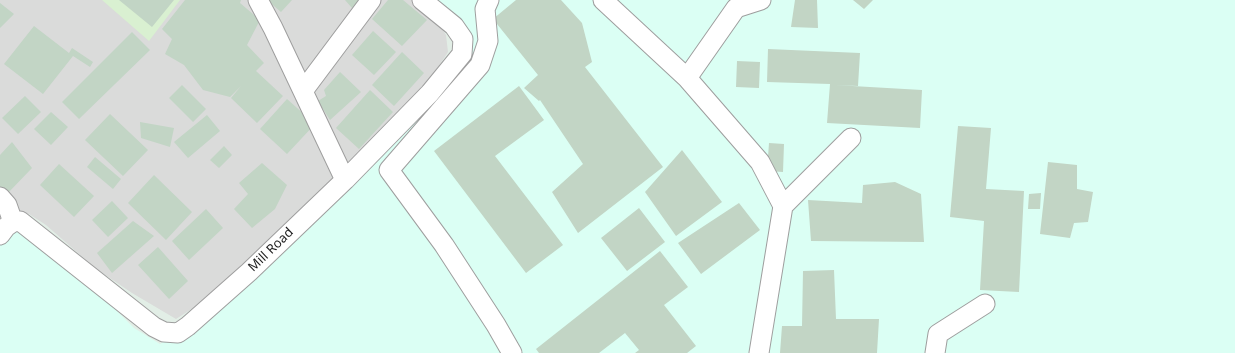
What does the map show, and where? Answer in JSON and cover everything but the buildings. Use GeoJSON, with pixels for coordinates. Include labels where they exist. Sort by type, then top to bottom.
{"type":"FeatureCollection","features":[{"type":"Feature","properties":{"kind":"street"},"geometry":{"type":"LineString","coordinates":[[258,0],[273,28],[345,180]]}},
{"type":"Feature","properties":{"kind":"street"},"geometry":{"type":"LineString","coordinates":[[302,91],[371,0]]}},
{"type":"Feature","properties":{"kind":"street","name":"Mill Road"},"geometry":{"type":"LineString","coordinates":[[14,222],[20,221],[154,327],[164,332],[178,333],[188,326],[249,272],[345,180],[430,93],[462,54],[463,39],[454,26],[422,0]]}},
{"type":"Feature","properties":{"kind":"street"},"geometry":{"type":"LineString","coordinates":[[489,0],[485,9],[488,41],[480,65],[389,170],[444,245],[496,325],[512,353]]}},
{"type":"Feature","properties":{"kind":"street"},"geometry":{"type":"LineString","coordinates":[[603,0],[687,78],[760,162],[783,206]]}},
{"type":"Feature","properties":{"kind":"street"},"geometry":{"type":"LineString","coordinates":[[687,78],[736,8],[761,0]]}},
{"type":"Feature","properties":{"kind":"street"},"geometry":{"type":"LineString","coordinates":[[759,353],[783,206],[852,138]]}},
{"type":"Feature","properties":{"kind":"street"},"geometry":{"type":"LineString","coordinates":[[0,197],[7,205],[14,222],[6,227],[0,235]]}},
{"type":"Feature","properties":{"kind":"street"},"geometry":{"type":"LineString","coordinates":[[935,353],[938,334],[985,304]]}},
{"type":"Feature","properties":{"kind":"shaded area"},"geometry":{"type":"Polygon","coordinates":[[[0,0],[412,0],[436,20],[446,35],[448,52],[423,90],[361,156],[201,303],[176,319],[132,293],[95,268],[46,225],[29,214],[18,212],[0,227],[0,0]]]}},
{"type":"Feature","properties":{"kind":"shaded area"},"geometry":{"type":"Polygon","coordinates":[[[102,0],[180,0],[149,41],[102,0]]]}},
{"type":"Feature","properties":{"kind":"shaded area"},"geometry":{"type":"Polygon","coordinates":[[[431,0],[1235,0],[1235,353],[0,353],[0,238],[23,224],[80,274],[134,328],[160,344],[251,281],[457,51],[448,13],[431,0]]]}}]}
